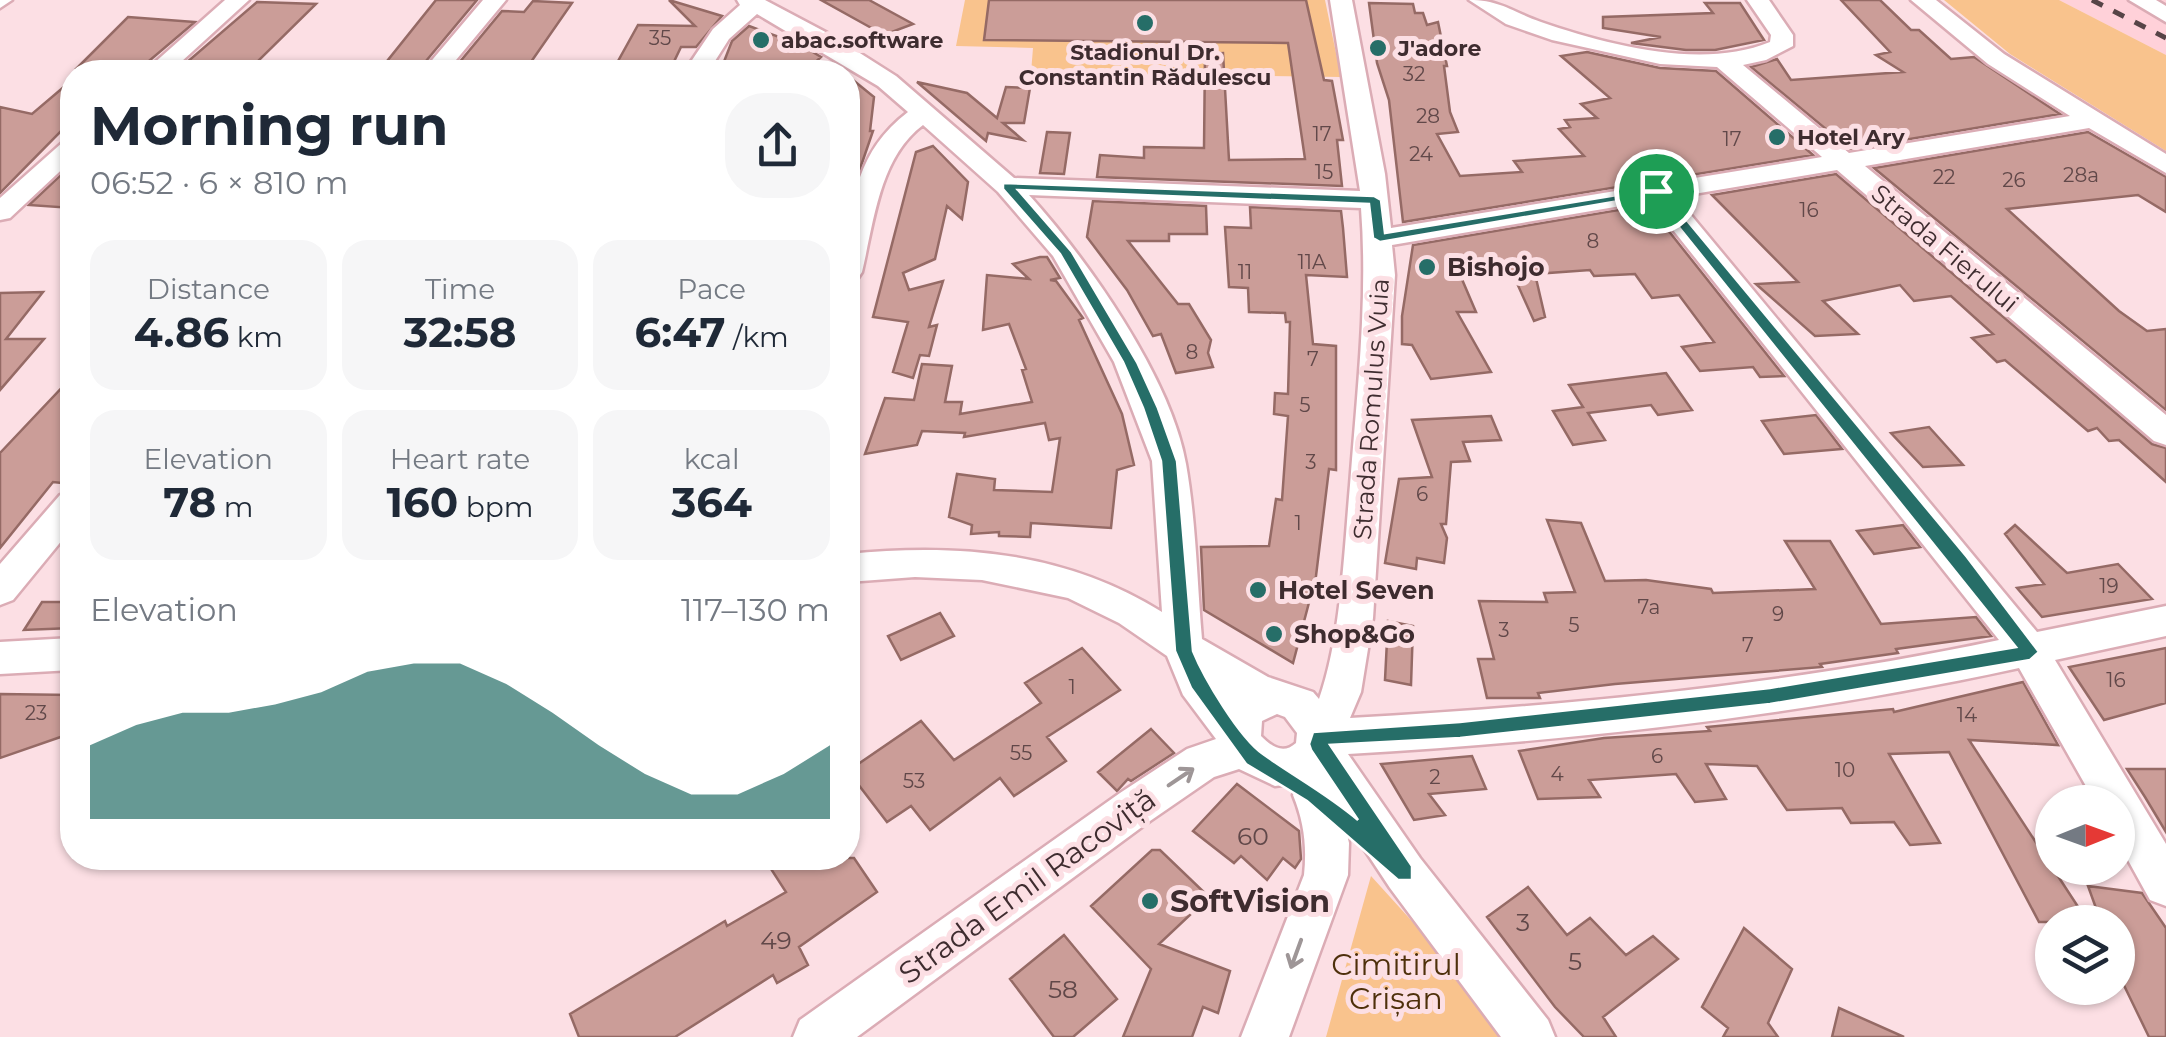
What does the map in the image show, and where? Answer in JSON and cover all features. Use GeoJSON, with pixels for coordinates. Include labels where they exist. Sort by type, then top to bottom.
{"type":"FeatureCollection","features":[{"type":"Feature","properties":{"kind":"street"},"geometry":{"type":"LineString","coordinates":[[170,60],[238,0]]}},
{"type":"Feature","properties":{"kind":"street"},"geometry":{"type":"LineString","coordinates":[[444,60],[495,0]]}},
{"type":"Feature","properties":{"kind":"street","name":"Strada Romulus Vuia"},"geometry":{"type":"LineString","coordinates":[[1318,737],[1341,692],[1364,538],[1381,276],[1380,238],[1341,0]]}},
{"type":"Feature","properties":{"kind":"street"},"geometry":{"type":"LineString","coordinates":[[1480,0],[1534,28],[1559,35],[1689,60],[1725,62],[1770,53],[1781,46],[1782,34],[1762,4]]}},
{"type":"Feature","properties":{"kind":"street"},"geometry":{"type":"LineString","coordinates":[[1922,0],[1996,59],[2166,165]]}},
{"type":"Feature","properties":{"kind":"street"},"geometry":{"type":"LineString","coordinates":[[2140,0],[2166,16]]}},
{"type":"Feature","properties":{"kind":"street"},"geometry":{"type":"LineString","coordinates":[[703,60],[714,40],[752,2],[856,60]]}},
{"type":"Feature","properties":{"kind":"street","name":"Strada Fierului"},"geometry":{"type":"LineString","coordinates":[[1725,62],[2166,432]]}},
{"type":"Feature","properties":{"kind":"street"},"geometry":{"type":"LineString","coordinates":[[860,63],[1008,186],[1065,252],[1130,362],[1169,461],[1184,651],[1197,683],[1252,752],[1314,795],[1405,873]]}},
{"type":"Feature","properties":{"kind":"street"},"geometry":{"type":"LineString","coordinates":[[860,230],[884,147],[906,123],[923,113]]}},
{"type":"Feature","properties":{"kind":"street"},"geometry":{"type":"LineString","coordinates":[[1380,238],[2093,120]]}},
{"type":"Feature","properties":{"kind":"street"},"geometry":{"type":"LineString","coordinates":[[0,212],[60,158]]}},
{"type":"Feature","properties":{"kind":"street"},"geometry":{"type":"LineString","coordinates":[[1008,186],[1374,200]]}},
{"type":"Feature","properties":{"kind":"street"},"geometry":{"type":"LineString","coordinates":[[1656,191],[1948,546],[2030,652],[2166,884]]}},
{"type":"Feature","properties":{"kind":"street"},"geometry":{"type":"LineString","coordinates":[[0,590],[60,518]]}},
{"type":"Feature","properties":{"kind":"street"},"geometry":{"type":"LineString","coordinates":[[860,567],[960,564],[1062,582],[1111,601],[1184,651],[1250,689],[1308,711],[1318,737],[1405,873],[1530,1037]]}},
{"type":"Feature","properties":{"kind":"street"},"geometry":{"type":"LineString","coordinates":[[1318,737],[1460,730],[1770,696],[2030,652],[2166,620]]}},
{"type":"Feature","properties":{"kind":"street"},"geometry":{"type":"LineString","coordinates":[[1252,752],[1239,721],[1249,706],[1310,690],[1349,641]]}},
{"type":"Feature","properties":{"kind":"street"},"geometry":{"type":"LineString","coordinates":[[0,658],[60,655]]}},
{"type":"Feature","properties":{"kind":"street"},"geometry":{"type":"LineString","coordinates":[[1252,752],[1304,763],[1318,737]]}},
{"type":"Feature","properties":{"kind":"street","name":"Strada Emil Racoviță"},"geometry":{"type":"LineString","coordinates":[[817,1037],[1202,762],[1252,752]]}},
{"type":"Feature","properties":{"kind":"street"},"geometry":{"type":"LineString","coordinates":[[1265,1037],[1326,875],[1329,849],[1325,820],[1314,795]]}},
{"type":"Feature","properties":{"kind":"shaded area"},"geometry":{"type":"Polygon","coordinates":[[[2059,0],[2166,0],[2166,55],[2059,0]]]}},
{"type":"Feature","properties":{"kind":"green space","name":"Stadionul Dr. Constantin Rădulescu"},"geometry":{"type":"Polygon","coordinates":[[[965,0],[1325,0],[1341,77],[1031,73],[1033,48],[956,46],[965,0]]]}},
{"type":"Feature","properties":{"kind":"green space"},"geometry":{"type":"Polygon","coordinates":[[[1944,0],[2059,0],[2166,55],[2166,151],[2010,54],[1944,0]]]}},
{"type":"Feature","properties":{"kind":"green space","name":"Cimitirul Crișan"},"geometry":{"type":"Polygon","coordinates":[[[1371,876],[1517,1037],[1326,1037],[1371,876]]]}},
{"type":"Feature","properties":{"kind":"building"},"geometry":{"type":"Polygon","coordinates":[[[436,0],[477,0],[427,60],[388,60],[436,0]]]}},
{"type":"Feature","properties":{"kind":"building"},"geometry":{"type":"Polygon","coordinates":[[[669,0],[722,16],[696,47],[681,47],[675,60],[619,60],[638,25],[695,26],[669,0]]]}},
{"type":"Feature","properties":{"kind":"building"},"geometry":{"type":"Polygon","coordinates":[[[821,0],[869,0],[913,24],[884,35],[821,0]]]}},
{"type":"Feature","properties":{"kind":"building"},"geometry":{"type":"Polygon","coordinates":[[[989,0],[1306,0],[1324,80],[1332,81],[1343,140],[1337,140],[1342,186],[1097,177],[1100,155],[1144,158],[1144,147],[1204,148],[1205,54],[1223,53],[1229,160],[1305,159],[1288,43],[984,40],[989,0]]]}},
{"type":"Feature","properties":{"kind":"building"},"geometry":{"type":"Polygon","coordinates":[[[1841,0],[1880,0],[1911,30],[1919,30],[1951,59],[1974,57],[2060,114],[1850,149],[1751,67],[1777,59],[1791,80],[1903,72],[1876,55],[1890,52],[1841,0]]]}},
{"type":"Feature","properties":{"kind":"building"},"geometry":{"type":"Polygon","coordinates":[[[533,1],[572,3],[532,60],[461,60],[502,11],[524,12],[533,1]]]}},
{"type":"Feature","properties":{"kind":"building"},"geometry":{"type":"Polygon","coordinates":[[[257,2],[316,4],[259,60],[189,60],[257,2]]]}},
{"type":"Feature","properties":{"kind":"building"},"geometry":{"type":"Polygon","coordinates":[[[1369,3],[1413,4],[1415,13],[1423,13],[1427,25],[1438,22],[1447,66],[1450,112],[1458,132],[1437,134],[1460,176],[1522,172],[1514,161],[1584,156],[1559,129],[1570,127],[1565,120],[1597,118],[1581,104],[1610,98],[1561,56],[1587,52],[1660,68],[1716,71],[1813,155],[1403,222],[1389,100],[1377,63],[1369,3]]]}},
{"type":"Feature","properties":{"kind":"building"},"geometry":{"type":"Polygon","coordinates":[[[1705,3],[1740,3],[1764,40],[1715,50],[1686,50],[1631,43],[1661,37],[1603,28],[1603,17],[1713,13],[1705,3]]]}},
{"type":"Feature","properties":{"kind":"building"},"geometry":{"type":"Polygon","coordinates":[[[128,17],[195,22],[150,60],[85,60],[128,17]]]}},
{"type":"Feature","properties":{"kind":"building"},"geometry":{"type":"Polygon","coordinates":[[[749,26],[801,45],[821,57],[725,60],[732,41],[749,26]]]}},
{"type":"Feature","properties":{"kind":"building"},"geometry":{"type":"Polygon","coordinates":[[[917,82],[967,93],[997,118],[1006,87],[1030,88],[1024,123],[1003,123],[1023,140],[988,133],[986,141],[917,82]]]}},
{"type":"Feature","properties":{"kind":"building"},"geometry":{"type":"Polygon","coordinates":[[[860,86],[874,97],[873,131],[860,169],[860,86]]]}},
{"type":"Feature","properties":{"kind":"building"},"geometry":{"type":"Polygon","coordinates":[[[60,90],[60,132],[0,193],[0,107],[32,114],[60,90]]]}},
{"type":"Feature","properties":{"kind":"building"},"geometry":{"type":"Polygon","coordinates":[[[1047,132],[1070,133],[1064,174],[1040,173],[1047,132]]]}},
{"type":"Feature","properties":{"kind":"building"},"geometry":{"type":"Polygon","coordinates":[[[2088,132],[2166,177],[2166,212],[2138,195],[2007,209],[2119,311],[2147,331],[2166,329],[2166,410],[1874,168],[2088,132]]]}},
{"type":"Feature","properties":{"kind":"building"},"geometry":{"type":"Polygon","coordinates":[[[933,146],[968,182],[962,219],[947,206],[935,259],[903,273],[909,290],[943,281],[929,327],[937,325],[929,356],[920,355],[913,378],[893,372],[908,322],[873,317],[916,152],[933,146]]]}},
{"type":"Feature","properties":{"kind":"building"},"geometry":{"type":"Polygon","coordinates":[[[1836,174],[2152,444],[2166,448],[2166,482],[2119,440],[2109,441],[2097,428],[2088,431],[2005,360],[1997,362],[1972,338],[1993,334],[1951,296],[1914,301],[1900,285],[1823,301],[1858,334],[1815,336],[1756,284],[1798,282],[1712,195],[1836,174]]]}},
{"type":"Feature","properties":{"kind":"building"},"geometry":{"type":"Polygon","coordinates":[[[60,176],[60,207],[29,205],[60,176]]]}},
{"type":"Feature","properties":{"kind":"building"},"geometry":{"type":"Polygon","coordinates":[[[1093,201],[1206,206],[1207,234],[1169,234],[1169,241],[1128,241],[1178,304],[1189,304],[1211,340],[1208,353],[1213,367],[1176,373],[1161,334],[1153,336],[1127,290],[1087,237],[1093,201]]]}},
{"type":"Feature","properties":{"kind":"building"},"geometry":{"type":"Polygon","coordinates":[[[1648,205],[1784,376],[1760,377],[1753,367],[1700,371],[1682,347],[1714,342],[1679,295],[1652,298],[1635,274],[1594,276],[1590,270],[1535,274],[1545,317],[1534,321],[1512,272],[1483,276],[1458,270],[1476,312],[1457,312],[1491,372],[1431,379],[1412,345],[1402,344],[1402,316],[1413,245],[1648,205]]]}},
{"type":"Feature","properties":{"kind":"building"},"geometry":{"type":"Polygon","coordinates":[[[1250,207],[1341,211],[1343,228],[1347,277],[1306,275],[1313,344],[1336,346],[1336,470],[1329,469],[1316,576],[1293,663],[1204,610],[1201,547],[1269,546],[1276,499],[1282,500],[1288,416],[1274,414],[1275,393],[1288,394],[1290,322],[1286,322],[1285,313],[1249,312],[1248,288],[1229,287],[1225,227],[1251,228],[1250,207]]]}},
{"type":"Feature","properties":{"kind":"building"},"geometry":{"type":"Polygon","coordinates":[[[1047,257],[1060,278],[1050,280],[1056,281],[1083,318],[1079,320],[1122,414],[1134,465],[1117,470],[1111,528],[1031,523],[1030,537],[999,536],[999,532],[971,534],[972,525],[949,517],[957,474],[995,479],[994,490],[1052,492],[1060,438],[1049,440],[1045,423],[964,437],[965,433],[922,431],[917,445],[865,454],[885,398],[914,400],[922,364],[952,366],[945,402],[962,402],[960,414],[1032,402],[1022,370],[1026,369],[1009,324],[983,330],[987,275],[1029,279],[1013,264],[1047,257]]]}},
{"type":"Feature","properties":{"kind":"building"},"geometry":{"type":"Polygon","coordinates":[[[43,292],[6,339],[44,339],[0,390],[0,293],[43,292]]]}},
{"type":"Feature","properties":{"kind":"building"},"geometry":{"type":"Polygon","coordinates":[[[1666,373],[1692,410],[1658,415],[1651,405],[1588,413],[1605,440],[1573,445],[1553,411],[1583,407],[1569,385],[1666,373]]]}},
{"type":"Feature","properties":{"kind":"building"},"geometry":{"type":"Polygon","coordinates":[[[60,390],[60,483],[53,482],[0,548],[0,453],[60,390]]]}},
{"type":"Feature","properties":{"kind":"building"},"geometry":{"type":"Polygon","coordinates":[[[1816,415],[1842,449],[1784,454],[1762,421],[1816,415]]]}},
{"type":"Feature","properties":{"kind":"building"},"geometry":{"type":"Polygon","coordinates":[[[1491,416],[1501,440],[1463,442],[1470,461],[1451,462],[1446,524],[1441,524],[1447,538],[1444,563],[1417,558],[1416,569],[1385,563],[1399,479],[1432,477],[1412,420],[1491,416]]]}},
{"type":"Feature","properties":{"kind":"building"},"geometry":{"type":"Polygon","coordinates":[[[1929,427],[1963,465],[1923,467],[1891,433],[1929,427]]]}},
{"type":"Feature","properties":{"kind":"building"},"geometry":{"type":"Polygon","coordinates":[[[1547,520],[1581,523],[1605,581],[1646,580],[1711,589],[1713,593],[1815,589],[1785,541],[1830,541],[1881,624],[1976,617],[1991,636],[1896,649],[1898,653],[1820,664],[1822,667],[1615,684],[1538,693],[1540,698],[1487,698],[1478,659],[1494,659],[1479,601],[1547,602],[1544,593],[1575,592],[1547,520]]]}},
{"type":"Feature","properties":{"kind":"building"},"geometry":{"type":"Polygon","coordinates":[[[1903,525],[1920,547],[1874,554],[1857,531],[1903,525]]]}},
{"type":"Feature","properties":{"kind":"building"},"geometry":{"type":"Polygon","coordinates":[[[2015,525],[2067,573],[2118,564],[2152,599],[2042,617],[2017,588],[2044,584],[2005,534],[2015,525]]]}},
{"type":"Feature","properties":{"kind":"building"},"geometry":{"type":"Polygon","coordinates":[[[42,602],[60,602],[60,628],[24,630],[42,602]]]}},
{"type":"Feature","properties":{"kind":"building"},"geometry":{"type":"Polygon","coordinates":[[[940,613],[954,636],[901,660],[888,636],[940,613]]]}},
{"type":"Feature","properties":{"kind":"building"},"geometry":{"type":"Polygon","coordinates":[[[1388,621],[1413,626],[1411,685],[1385,680],[1388,621]]]}},
{"type":"Feature","properties":{"kind":"building"},"geometry":{"type":"Polygon","coordinates":[[[1082,648],[1120,690],[1047,737],[1066,761],[1014,796],[1000,778],[930,830],[911,806],[887,822],[860,787],[860,763],[921,721],[954,760],[1041,703],[1025,683],[1082,648]]]}},
{"type":"Feature","properties":{"kind":"building"},"geometry":{"type":"Polygon","coordinates":[[[2166,648],[2166,703],[2104,720],[2069,667],[2166,648]]]}},
{"type":"Feature","properties":{"kind":"building"},"geometry":{"type":"Polygon","coordinates":[[[2023,682],[2058,745],[1969,740],[2035,841],[2035,885],[2064,885],[2077,905],[2035,905],[2035,914],[1949,752],[1889,754],[1940,843],[1910,845],[1894,822],[1851,823],[1842,808],[1787,810],[1757,766],[1706,764],[1726,799],[1695,802],[1676,774],[1589,780],[1600,797],[1538,799],[1519,751],[1604,738],[1710,731],[1707,727],[1893,709],[1894,712],[2023,682]]]}},
{"type":"Feature","properties":{"kind":"building"},"geometry":{"type":"Polygon","coordinates":[[[0,694],[60,695],[60,737],[0,758],[0,694]]]}},
{"type":"Feature","properties":{"kind":"building"},"geometry":{"type":"Polygon","coordinates":[[[1151,729],[1174,753],[1131,781],[1128,779],[1117,791],[1098,772],[1151,729]]]}},
{"type":"Feature","properties":{"kind":"building"},"geometry":{"type":"Polygon","coordinates":[[[1472,756],[1486,789],[1429,794],[1445,815],[1414,820],[1381,764],[1472,756]]]}},
{"type":"Feature","properties":{"kind":"building"},"geometry":{"type":"Polygon","coordinates":[[[2127,769],[2166,769],[2166,832],[2145,797],[2127,769]]]}},
{"type":"Feature","properties":{"kind":"building"},"geometry":{"type":"Polygon","coordinates":[[[1237,784],[1299,831],[1301,859],[1295,868],[1283,858],[1267,880],[1241,856],[1234,863],[1193,831],[1237,784]]]}},
{"type":"Feature","properties":{"kind":"building"},"geometry":{"type":"Polygon","coordinates":[[[1152,850],[1160,850],[1209,897],[1159,944],[1230,971],[1218,1013],[1203,1007],[1192,1037],[1123,1037],[1151,969],[1091,906],[1152,850]]]}},
{"type":"Feature","properties":{"kind":"building"},"geometry":{"type":"Polygon","coordinates":[[[860,867],[877,892],[799,947],[808,965],[777,983],[773,975],[675,1037],[579,1037],[570,1014],[725,921],[727,926],[786,892],[772,870],[860,870],[860,867]]]}},
{"type":"Feature","properties":{"kind":"building"},"geometry":{"type":"Polygon","coordinates":[[[2088,886],[2142,893],[2166,928],[2166,1037],[2149,1037],[2134,1005],[2135,905],[2095,905],[2088,886]]]}},
{"type":"Feature","properties":{"kind":"building"},"geometry":{"type":"Polygon","coordinates":[[[1528,887],[1567,935],[1590,918],[1626,955],[1653,936],[1678,959],[1603,1017],[1616,1037],[1584,1037],[1555,1007],[1487,917],[1528,887]]]}},
{"type":"Feature","properties":{"kind":"building"},"geometry":{"type":"Polygon","coordinates":[[[1744,928],[1792,969],[1768,1023],[1778,1037],[1723,1037],[1728,1028],[1702,1007],[1744,928]]]}},
{"type":"Feature","properties":{"kind":"building"},"geometry":{"type":"Polygon","coordinates":[[[1064,935],[1117,999],[1073,1037],[1054,1037],[1010,979],[1064,935]]]}},
{"type":"Feature","properties":{"kind":"building"},"geometry":{"type":"Polygon","coordinates":[[[1839,1008],[1904,1037],[1832,1037],[1839,1008]]]}},
{"type":"Feature","properties":{"kind":"railway"},"geometry":{"type":"LineString","coordinates":[[2092,0],[2166,38]]}},
{"type":"Feature","properties":{"kind":"place","name":"Stadionul Dr. Constantin Rădulescu"},"geometry":{"type":"Point","coordinates":[1145,23]}},
{"type":"Feature","properties":{"kind":"place","name":"abac.software"},"geometry":{"type":"Point","coordinates":[761,40]}},
{"type":"Feature","properties":{"kind":"place","name":"J'adore"},"geometry":{"type":"Point","coordinates":[1378,48]}},
{"type":"Feature","properties":{"kind":"place","name":"Hotel Ary"},"geometry":{"type":"Point","coordinates":[1777,137]}},
{"type":"Feature","properties":{"kind":"place","name":"Bishojo"},"geometry":{"type":"Point","coordinates":[1427,267]}},
{"type":"Feature","properties":{"kind":"place","name":"Hotel Seven"},"geometry":{"type":"Point","coordinates":[1258,590]}},
{"type":"Feature","properties":{"kind":"place","name":"Shop&Go"},"geometry":{"type":"Point","coordinates":[1274,634]}},
{"type":"Feature","properties":{"kind":"place","name":"SoftVision"},"geometry":{"type":"Point","coordinates":[1150,901]}},
{"type":"Feature","properties":{"kind":"route"},"geometry":{"type":"LineString","coordinates":[[1008,186],[1374,200],[1380,238],[1656,191],[1961,562],[2030,652],[1908,676],[1770,696],[1460,730],[1319,738],[1318,744],[1405,873],[1314,795],[1252,758],[1197,683],[1184,651],[1169,461],[1151,408],[1130,362],[1065,252],[1008,186]]}}]}
